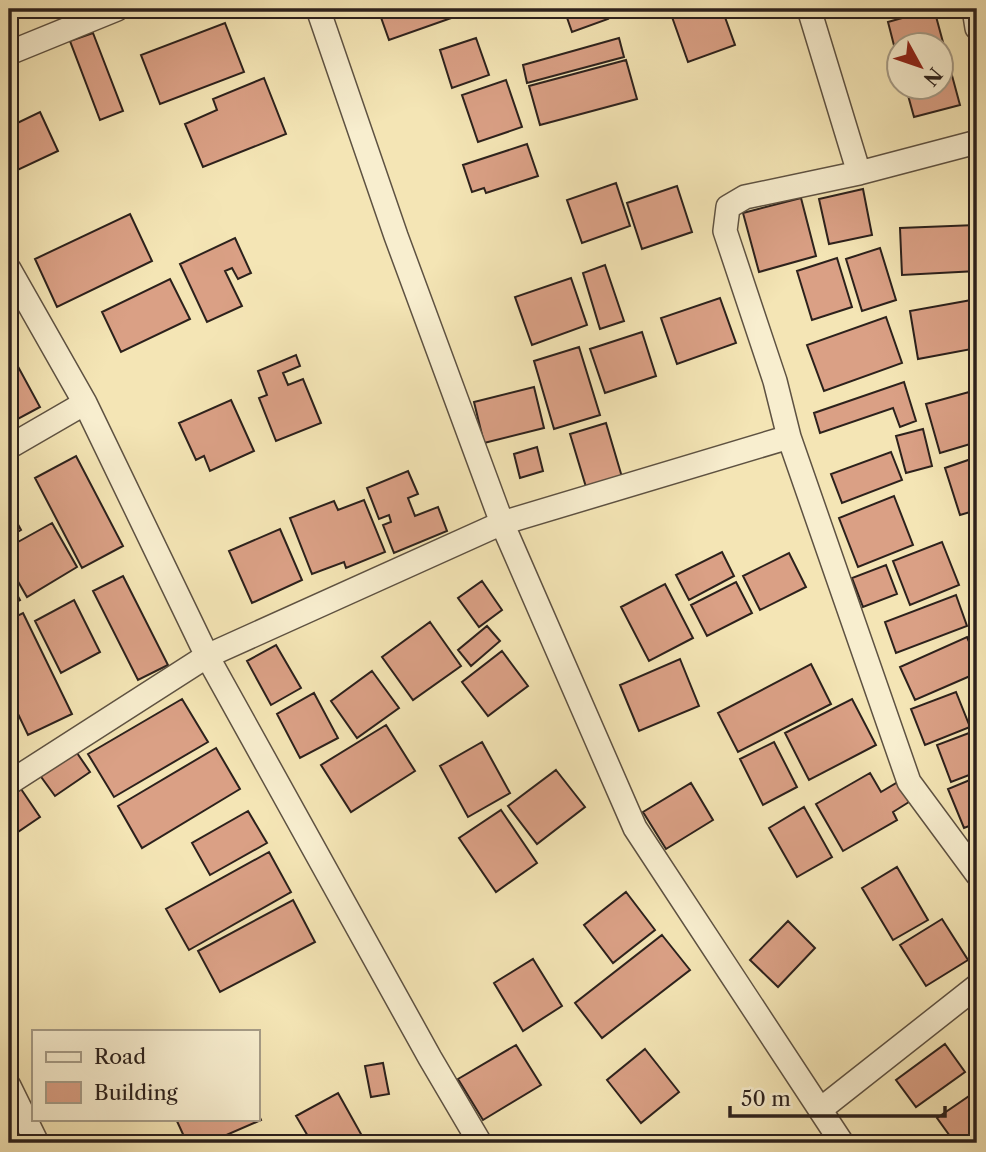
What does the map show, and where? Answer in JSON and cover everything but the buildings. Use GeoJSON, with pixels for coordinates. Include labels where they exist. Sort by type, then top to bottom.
{"type":"FeatureCollection","features":[{"type":"Feature","properties":{"kind":"street"},"geometry":{"type":"LineString","coordinates":[[9,53],[117,9]]}},
{"type":"Feature","properties":{"kind":"street"},"geometry":{"type":"LineString","coordinates":[[318,9],[396,236],[502,523],[635,828],[842,1143]]}},
{"type":"Feature","properties":{"kind":"street"},"geometry":{"type":"LineString","coordinates":[[809,9],[859,173]]}},
{"type":"Feature","properties":{"kind":"street"},"geometry":{"type":"LineString","coordinates":[[974,9],[977,28]]}},
{"type":"Feature","properties":{"kind":"street"},"geometry":{"type":"LineString","coordinates":[[977,142],[859,173],[745,197],[727,207],[725,231],[775,381],[789,437],[909,782],[977,874]]}},
{"type":"Feature","properties":{"kind":"street"},"geometry":{"type":"LineString","coordinates":[[9,269],[85,402],[207,656],[480,1143]]}},
{"type":"Feature","properties":{"kind":"street"},"geometry":{"type":"LineString","coordinates":[[9,446],[85,402]]}},
{"type":"Feature","properties":{"kind":"street"},"geometry":{"type":"LineString","coordinates":[[9,783],[207,656],[502,523],[789,437]]}},
{"type":"Feature","properties":{"kind":"street"},"geometry":{"type":"LineString","coordinates":[[821,1110],[977,986]]}},
{"type":"Feature","properties":{"kind":"street"},"geometry":{"type":"LineString","coordinates":[[9,1086],[37,1143]]}}]}
